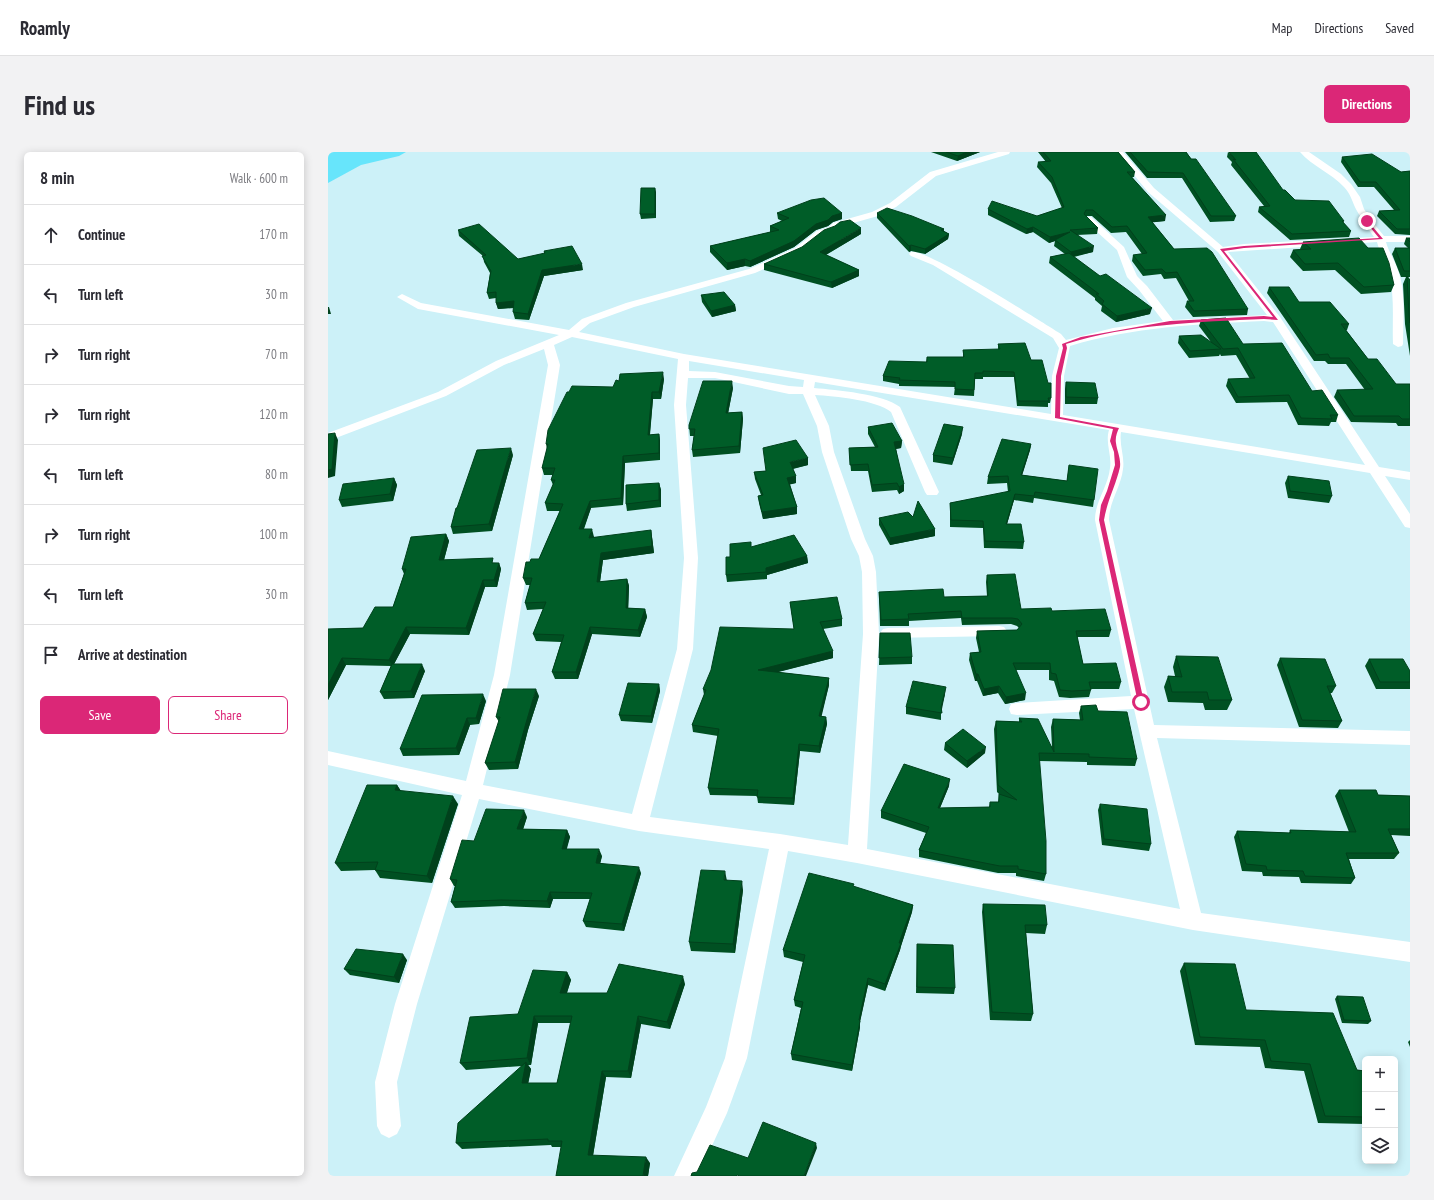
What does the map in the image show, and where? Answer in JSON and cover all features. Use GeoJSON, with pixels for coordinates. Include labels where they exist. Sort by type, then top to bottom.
{"type":"FeatureCollection","features":[{"type":"Feature","properties":{"kind":"street"},"geometry":{"type":"LineString","coordinates":[[328,437],[442,394],[500,363],[571,334],[586,321],[630,305],[752,270],[798,250],[820,233],[832,229],[836,225],[875,214],[893,205],[933,174],[1006,152]]}},
{"type":"Feature","properties":{"kind":"street"},"geometry":{"type":"LineString","coordinates":[[1119,152],[1151,190],[1221,250],[1276,319],[1410,524]]}},
{"type":"Feature","properties":{"kind":"street"},"geometry":{"type":"LineString","coordinates":[[1304,152],[1338,176],[1348,186],[1356,197],[1360,209],[1367,221],[1381,239],[1384,252],[1394,273],[1397,291],[1398,344]]}},
{"type":"Feature","properties":{"kind":"street"},"geometry":{"type":"LineString","coordinates":[[1088,219],[1121,249],[1132,278],[1143,288],[1170,323]]}},
{"type":"Feature","properties":{"kind":"street"},"geometry":{"type":"LineString","coordinates":[[1221,250],[1244,247],[1381,239],[1410,239]]}},
{"type":"Feature","properties":{"kind":"street"},"geometry":{"type":"LineString","coordinates":[[914,254],[943,267],[1057,336],[1064,344],[1065,348],[1058,376],[1057,418]]}},
{"type":"Feature","properties":{"kind":"street"},"geometry":{"type":"LineString","coordinates":[[402,297],[418,306],[571,334],[684,357],[888,404],[896,410],[932,492]]}},
{"type":"Feature","properties":{"kind":"street"},"geometry":{"type":"LineString","coordinates":[[1064,344],[1104,334],[1170,323],[1264,318],[1276,319]]}},
{"type":"Feature","properties":{"kind":"street"},"geometry":{"type":"LineString","coordinates":[[389,1126],[386,1082],[406,1004],[473,790],[504,667],[554,365],[548,343]]}},
{"type":"Feature","properties":{"kind":"street"},"geometry":{"type":"LineString","coordinates":[[639,824],[685,649],[691,558],[680,405],[684,357]]}},
{"type":"Feature","properties":{"kind":"street"},"geometry":{"type":"LineString","coordinates":[[682,374],[715,375],[789,390],[809,385],[1057,418],[1410,476]]}},
{"type":"Feature","properties":{"kind":"street"},"geometry":{"type":"LineString","coordinates":[[809,385],[823,426],[828,452],[858,539],[866,556],[869,572],[871,634],[857,855]]}},
{"type":"Feature","properties":{"kind":"street"},"geometry":{"type":"LineString","coordinates":[[1116,428],[1112,441],[1117,452],[1117,465],[1110,491],[1104,505],[1102,520],[1147,731],[1193,921]]}},
{"type":"Feature","properties":{"kind":"street"},"geometry":{"type":"LineString","coordinates":[[871,634],[1010,631]]}},
{"type":"Feature","properties":{"kind":"street"},"geometry":{"type":"LineString","coordinates":[[1017,709],[1141,702]]}},
{"type":"Feature","properties":{"kind":"street"},"geometry":{"type":"LineString","coordinates":[[1147,731],[1410,738]]}},
{"type":"Feature","properties":{"kind":"street"},"geometry":{"type":"LineString","coordinates":[[328,758],[473,790],[639,824],[780,842],[857,855],[1193,921],[1410,952]]}},
{"type":"Feature","properties":{"kind":"street"},"geometry":{"type":"LineString","coordinates":[[686,1176],[715,1113],[736,1058],[780,842]]}},
{"type":"Feature","properties":{"kind":"water"},"geometry":{"type":"Polygon","coordinates":[[[328,152],[406,152],[399,156],[361,165],[328,183],[328,152]]]}},
{"type":"Feature","properties":{"kind":"building"},"geometry":{"type":"Polygon","coordinates":[[[946,152],[967,152],[958,156],[946,152]]]}},
{"type":"Feature","properties":{"kind":"building"},"geometry":{"type":"Polygon","coordinates":[[[1043,152],[1118,152],[1135,172],[1127,172],[1166,215],[1148,217],[1174,249],[1207,248],[1212,252],[1248,309],[1194,311],[1187,301],[1194,301],[1177,272],[1166,273],[1162,269],[1145,270],[1133,255],[1147,253],[1127,226],[1112,227],[1093,210],[1086,210],[1084,214],[1098,228],[1070,230],[1094,246],[1071,252],[1055,240],[1070,232],[1050,237],[1033,227],[1027,229],[988,209],[992,201],[1037,216],[1064,207],[1052,177],[1038,162],[1051,161],[1043,152]]]}},
{"type":"Feature","properties":{"kind":"building"},"geometry":{"type":"Polygon","coordinates":[[[1130,152],[1186,152],[1191,159],[1196,159],[1236,216],[1211,216],[1183,173],[1148,172],[1130,152]]]}},
{"type":"Feature","properties":{"kind":"building"},"geometry":{"type":"Polygon","coordinates":[[[1229,152],[1256,152],[1283,190],[1285,190],[1295,200],[1329,201],[1344,221],[1342,221],[1351,231],[1292,234],[1259,207],[1270,206],[1229,152]]]}},
{"type":"Feature","properties":{"kind":"building"},"geometry":{"type":"Polygon","coordinates":[[[1372,154],[1401,172],[1410,171],[1410,229],[1397,229],[1379,211],[1400,210],[1376,182],[1360,182],[1342,157],[1372,154]]]}},
{"type":"Feature","properties":{"kind":"building"},"geometry":{"type":"Polygon","coordinates":[[[641,188],[655,188],[655,214],[640,214],[641,188]]]}},
{"type":"Feature","properties":{"kind":"building"},"geometry":{"type":"Polygon","coordinates":[[[824,198],[842,213],[816,224],[794,241],[750,261],[745,259],[727,263],[710,246],[779,230],[770,226],[789,218],[777,213],[811,200],[824,198]]]}},
{"type":"Feature","properties":{"kind":"building"},"geometry":{"type":"Polygon","coordinates":[[[887,208],[944,229],[941,230],[949,234],[925,249],[911,245],[909,246],[877,213],[887,208]]]}},
{"type":"Feature","properties":{"kind":"building"},"geometry":{"type":"Polygon","coordinates":[[[850,220],[861,228],[820,252],[859,270],[831,282],[764,264],[802,247],[824,230],[835,226],[840,222],[850,220]]]}},
{"type":"Feature","properties":{"kind":"building"},"geometry":{"type":"Polygon","coordinates":[[[479,224],[518,259],[545,253],[544,251],[572,246],[582,264],[542,270],[528,314],[513,312],[514,301],[496,303],[496,292],[487,293],[491,271],[482,256],[486,255],[458,230],[479,224]]]}},
{"type":"Feature","properties":{"kind":"building"},"geometry":{"type":"Polygon","coordinates":[[[1359,238],[1368,248],[1383,248],[1389,263],[1394,285],[1364,287],[1338,263],[1305,264],[1293,250],[1311,249],[1303,242],[1359,238]]]}},
{"type":"Feature","properties":{"kind":"building"},"geometry":{"type":"Polygon","coordinates":[[[1395,248],[1410,248],[1410,271],[1404,271],[1395,248]]]}},
{"type":"Feature","properties":{"kind":"building"},"geometry":{"type":"Polygon","coordinates":[[[1069,253],[1100,276],[1106,274],[1152,308],[1117,316],[1102,304],[1104,301],[1096,294],[1099,294],[1050,257],[1069,253]]]}},
{"type":"Feature","properties":{"kind":"building"},"geometry":{"type":"Polygon","coordinates":[[[1407,276],[1410,280],[1410,323],[1409,315],[1407,276]]]}},
{"type":"Feature","properties":{"kind":"building"},"geometry":{"type":"Polygon","coordinates":[[[1269,287],[1289,287],[1299,302],[1330,302],[1349,324],[1341,324],[1368,359],[1377,359],[1396,384],[1410,384],[1410,419],[1402,419],[1399,416],[1354,416],[1337,390],[1373,389],[1349,358],[1330,358],[1328,354],[1316,355],[1269,287]]]}},
{"type":"Feature","properties":{"kind":"building"},"geometry":{"type":"Polygon","coordinates":[[[724,292],[735,305],[711,311],[701,295],[724,292]]]}},
{"type":"Feature","properties":{"kind":"building"},"geometry":{"type":"Polygon","coordinates":[[[1226,318],[1243,344],[1282,343],[1312,391],[1322,390],[1338,415],[1330,415],[1332,419],[1301,418],[1289,395],[1238,397],[1228,379],[1255,378],[1238,348],[1223,349],[1201,320],[1226,318]]]}},
{"type":"Feature","properties":{"kind":"building"},"geometry":{"type":"Polygon","coordinates":[[[1201,335],[1221,349],[1190,351],[1179,336],[1201,335]]]}},
{"type":"Feature","properties":{"kind":"building"},"geometry":{"type":"Polygon","coordinates":[[[1025,343],[1031,360],[1042,360],[1048,383],[1051,383],[1051,398],[1048,398],[1049,401],[1018,401],[1014,372],[983,371],[983,373],[975,373],[974,390],[955,389],[955,382],[899,380],[900,378],[883,376],[889,361],[927,362],[927,357],[964,357],[963,350],[1000,349],[998,344],[1025,343]]]}},
{"type":"Feature","properties":{"kind":"building"},"geometry":{"type":"Polygon","coordinates":[[[663,372],[659,392],[652,392],[648,435],[659,434],[659,453],[623,456],[621,498],[590,501],[579,529],[592,529],[589,538],[651,530],[652,546],[601,553],[597,582],[627,579],[626,608],[645,609],[638,630],[590,627],[576,672],[552,672],[564,635],[533,634],[546,602],[525,603],[532,578],[523,578],[526,562],[530,562],[531,559],[539,559],[563,504],[545,503],[555,480],[551,480],[555,468],[542,468],[548,444],[546,444],[548,430],[567,392],[569,392],[572,386],[613,387],[616,380],[619,381],[620,374],[663,372]]]}},
{"type":"Feature","properties":{"kind":"building"},"geometry":{"type":"Polygon","coordinates":[[[703,381],[732,381],[726,413],[742,412],[739,446],[692,450],[695,429],[689,429],[689,425],[703,381]]]}},
{"type":"Feature","properties":{"kind":"building"},"geometry":{"type":"Polygon","coordinates":[[[1066,382],[1095,383],[1098,398],[1066,397],[1066,382]]]}},
{"type":"Feature","properties":{"kind":"building"},"geometry":{"type":"Polygon","coordinates":[[[892,423],[902,441],[894,442],[904,484],[899,487],[897,483],[872,485],[868,464],[850,465],[849,448],[878,447],[868,427],[892,423]]]}},
{"type":"Feature","properties":{"kind":"building"},"geometry":{"type":"Polygon","coordinates":[[[944,424],[963,427],[953,458],[933,455],[944,424]]]}},
{"type":"Feature","properties":{"kind":"building"},"geometry":{"type":"Polygon","coordinates":[[[335,433],[332,469],[328,470],[328,434],[335,433]]]}},
{"type":"Feature","properties":{"kind":"building"},"geometry":{"type":"Polygon","coordinates":[[[1002,439],[1031,444],[1021,475],[1067,481],[1069,465],[1098,469],[1094,500],[1035,492],[1034,496],[1015,494],[1006,524],[1021,524],[1024,542],[985,541],[983,521],[951,520],[950,503],[1010,491],[1008,476],[988,477],[1002,439]]]}},
{"type":"Feature","properties":{"kind":"building"},"geometry":{"type":"Polygon","coordinates":[[[796,440],[808,458],[790,462],[796,476],[787,478],[797,507],[762,512],[758,496],[763,495],[754,472],[766,471],[763,448],[796,440]]]}},
{"type":"Feature","properties":{"kind":"building"},"geometry":{"type":"Polygon","coordinates":[[[511,448],[489,524],[451,527],[456,508],[477,450],[511,448]]]}},
{"type":"Feature","properties":{"kind":"building"},"geometry":{"type":"Polygon","coordinates":[[[1288,476],[1329,481],[1332,496],[1290,491],[1288,476]]]}},
{"type":"Feature","properties":{"kind":"building"},"geometry":{"type":"Polygon","coordinates":[[[394,478],[390,494],[339,500],[343,484],[394,478]]]}},
{"type":"Feature","properties":{"kind":"building"},"geometry":{"type":"Polygon","coordinates":[[[659,483],[659,500],[626,504],[626,485],[659,483]]]}},
{"type":"Feature","properties":{"kind":"building"},"geometry":{"type":"Polygon","coordinates":[[[918,501],[935,529],[890,538],[879,518],[908,512],[913,517],[918,501]]]}},
{"type":"Feature","properties":{"kind":"building"},"geometry":{"type":"Polygon","coordinates":[[[446,534],[439,560],[493,558],[492,563],[499,563],[494,580],[483,580],[466,628],[406,627],[389,660],[342,658],[328,685],[328,629],[363,628],[375,607],[393,607],[406,569],[402,569],[411,537],[446,534]]]}},
{"type":"Feature","properties":{"kind":"building"},"geometry":{"type":"Polygon","coordinates":[[[794,535],[807,556],[766,568],[766,572],[726,575],[726,557],[730,557],[730,544],[751,542],[751,547],[794,535]]]}},
{"type":"Feature","properties":{"kind":"building"},"geometry":{"type":"Polygon","coordinates":[[[1015,574],[1021,609],[1051,608],[1052,611],[1105,609],[1111,630],[1076,631],[1083,664],[1116,663],[1121,682],[1089,682],[1091,690],[1060,690],[1056,674],[1051,673],[1050,663],[1013,663],[1026,693],[1006,697],[999,686],[984,689],[978,674],[976,674],[970,653],[981,652],[977,631],[1017,630],[1022,624],[1018,619],[962,618],[961,611],[908,614],[909,619],[881,620],[879,592],[943,589],[944,597],[988,596],[987,575],[1015,574]]]}},
{"type":"Feature","properties":{"kind":"building"},"geometry":{"type":"Polygon","coordinates":[[[837,597],[842,619],[820,622],[833,651],[758,670],[829,678],[819,716],[826,717],[819,746],[799,744],[793,798],[757,797],[758,790],[708,788],[719,729],[692,725],[706,690],[703,689],[711,670],[720,627],[794,629],[790,602],[837,597]]]}},
{"type":"Feature","properties":{"kind":"building"},"geometry":{"type":"Polygon","coordinates":[[[880,633],[910,633],[912,657],[879,658],[880,633]]]}},
{"type":"Feature","properties":{"kind":"building"},"geometry":{"type":"Polygon","coordinates":[[[1176,656],[1218,657],[1232,700],[1209,700],[1207,692],[1172,692],[1168,676],[1182,677],[1176,656]]]}},
{"type":"Feature","properties":{"kind":"building"},"geometry":{"type":"Polygon","coordinates":[[[1280,658],[1325,659],[1336,686],[1327,686],[1342,721],[1302,720],[1280,658]]]}},
{"type":"Feature","properties":{"kind":"building"},"geometry":{"type":"Polygon","coordinates":[[[1369,659],[1403,659],[1410,671],[1410,682],[1380,682],[1369,659]]]}},
{"type":"Feature","properties":{"kind":"building"},"geometry":{"type":"Polygon","coordinates":[[[392,664],[422,664],[411,691],[380,692],[392,664]]]}},
{"type":"Feature","properties":{"kind":"building"},"geometry":{"type":"Polygon","coordinates":[[[913,681],[946,687],[941,707],[942,713],[906,707],[913,681]]]}},
{"type":"Feature","properties":{"kind":"building"},"geometry":{"type":"Polygon","coordinates":[[[628,683],[659,684],[651,716],[619,715],[628,683]]]}},
{"type":"Feature","properties":{"kind":"building"},"geometry":{"type":"Polygon","coordinates":[[[503,689],[536,689],[515,762],[485,763],[500,717],[496,717],[503,689]]]}},
{"type":"Feature","properties":{"kind":"building"},"geometry":{"type":"Polygon","coordinates":[[[483,694],[476,718],[467,718],[456,748],[400,749],[422,695],[483,694]]]}},
{"type":"Feature","properties":{"kind":"building"},"geometry":{"type":"Polygon","coordinates":[[[1096,705],[1098,711],[1127,712],[1137,759],[1089,757],[1089,754],[1039,753],[1046,841],[1046,874],[1018,869],[1018,866],[1000,866],[919,850],[929,827],[881,811],[904,764],[950,779],[938,808],[990,807],[990,802],[999,802],[999,794],[1017,800],[998,785],[996,721],[1022,722],[1019,718],[1038,719],[1054,752],[1053,719],[1083,720],[1081,706],[1096,705]]]}},
{"type":"Feature","properties":{"kind":"building"},"geometry":{"type":"Polygon","coordinates":[[[963,729],[986,747],[967,761],[945,743],[963,729]]]}},
{"type":"Feature","properties":{"kind":"building"},"geometry":{"type":"Polygon","coordinates":[[[367,785],[397,785],[395,790],[453,796],[427,876],[375,870],[378,862],[335,863],[367,785]]]}},
{"type":"Feature","properties":{"kind":"building"},"geometry":{"type":"Polygon","coordinates":[[[1339,790],[1376,790],[1378,795],[1410,796],[1410,829],[1388,829],[1399,853],[1346,853],[1355,878],[1305,876],[1303,871],[1267,870],[1266,866],[1246,864],[1237,831],[1291,833],[1290,830],[1356,832],[1339,790]]]}},
{"type":"Feature","properties":{"kind":"building"},"geometry":{"type":"Polygon","coordinates":[[[1100,804],[1147,809],[1151,844],[1104,839],[1100,804]]]}},
{"type":"Feature","properties":{"kind":"building"},"geometry":{"type":"Polygon","coordinates":[[[486,809],[524,810],[517,829],[567,830],[562,849],[599,849],[596,863],[639,867],[622,924],[583,921],[592,893],[550,892],[547,901],[501,900],[451,902],[457,880],[450,879],[462,840],[474,841],[486,809]]]}},
{"type":"Feature","properties":{"kind":"building"},"geometry":{"type":"Polygon","coordinates":[[[701,870],[725,871],[724,880],[742,881],[733,944],[689,942],[701,870]]]}},
{"type":"Feature","properties":{"kind":"building"},"geometry":{"type":"Polygon","coordinates":[[[809,873],[854,884],[853,886],[913,905],[899,943],[901,943],[885,984],[868,978],[859,1020],[852,1065],[791,1054],[803,1002],[794,1000],[805,955],[783,950],[809,873]]]}},
{"type":"Feature","properties":{"kind":"building"},"geometry":{"type":"Polygon","coordinates":[[[983,904],[1045,905],[1047,925],[1025,925],[1033,1014],[992,1012],[983,904]]]}},
{"type":"Feature","properties":{"kind":"building"},"geometry":{"type":"Polygon","coordinates":[[[917,944],[953,945],[955,988],[917,987],[917,944]]]}},
{"type":"Feature","properties":{"kind":"building"},"geometry":{"type":"Polygon","coordinates":[[[356,949],[403,954],[394,977],[344,969],[356,949]]]}},
{"type":"Feature","properties":{"kind":"building"},"geometry":{"type":"Polygon","coordinates":[[[1184,963],[1235,964],[1246,1010],[1333,1013],[1357,1070],[1362,1071],[1362,1117],[1325,1116],[1310,1064],[1271,1061],[1265,1040],[1200,1037],[1184,963]]]}},
{"type":"Feature","properties":{"kind":"building"},"geometry":{"type":"Polygon","coordinates":[[[619,964],[683,976],[667,1022],[638,1016],[628,1071],[602,1071],[588,1155],[646,1157],[643,1176],[556,1176],[562,1141],[548,1141],[548,1139],[456,1143],[458,1123],[526,1062],[522,1083],[557,1083],[572,1016],[534,1016],[527,1058],[460,1063],[470,1017],[518,1014],[533,970],[567,972],[560,993],[607,993],[619,964]]]}},
{"type":"Feature","properties":{"kind":"building"},"geometry":{"type":"Polygon","coordinates":[[[1337,996],[1363,997],[1371,1021],[1344,1020],[1337,996]]]}},
{"type":"Feature","properties":{"kind":"building"},"geometry":{"type":"Polygon","coordinates":[[[763,1122],[816,1143],[804,1176],[691,1176],[692,1173],[697,1172],[710,1145],[748,1158],[763,1122]]]}},
{"type":"Feature","properties":{"kind":"route"},"geometry":{"type":"LineString","coordinates":[[1141,702],[1102,520],[1104,505],[1110,491],[1117,465],[1117,452],[1112,441],[1116,428],[1057,418],[1058,376],[1065,348],[1064,344],[1081,338],[1127,329],[1170,323],[1264,318],[1276,319],[1221,250],[1244,247],[1381,239],[1367,221]]}}]}
